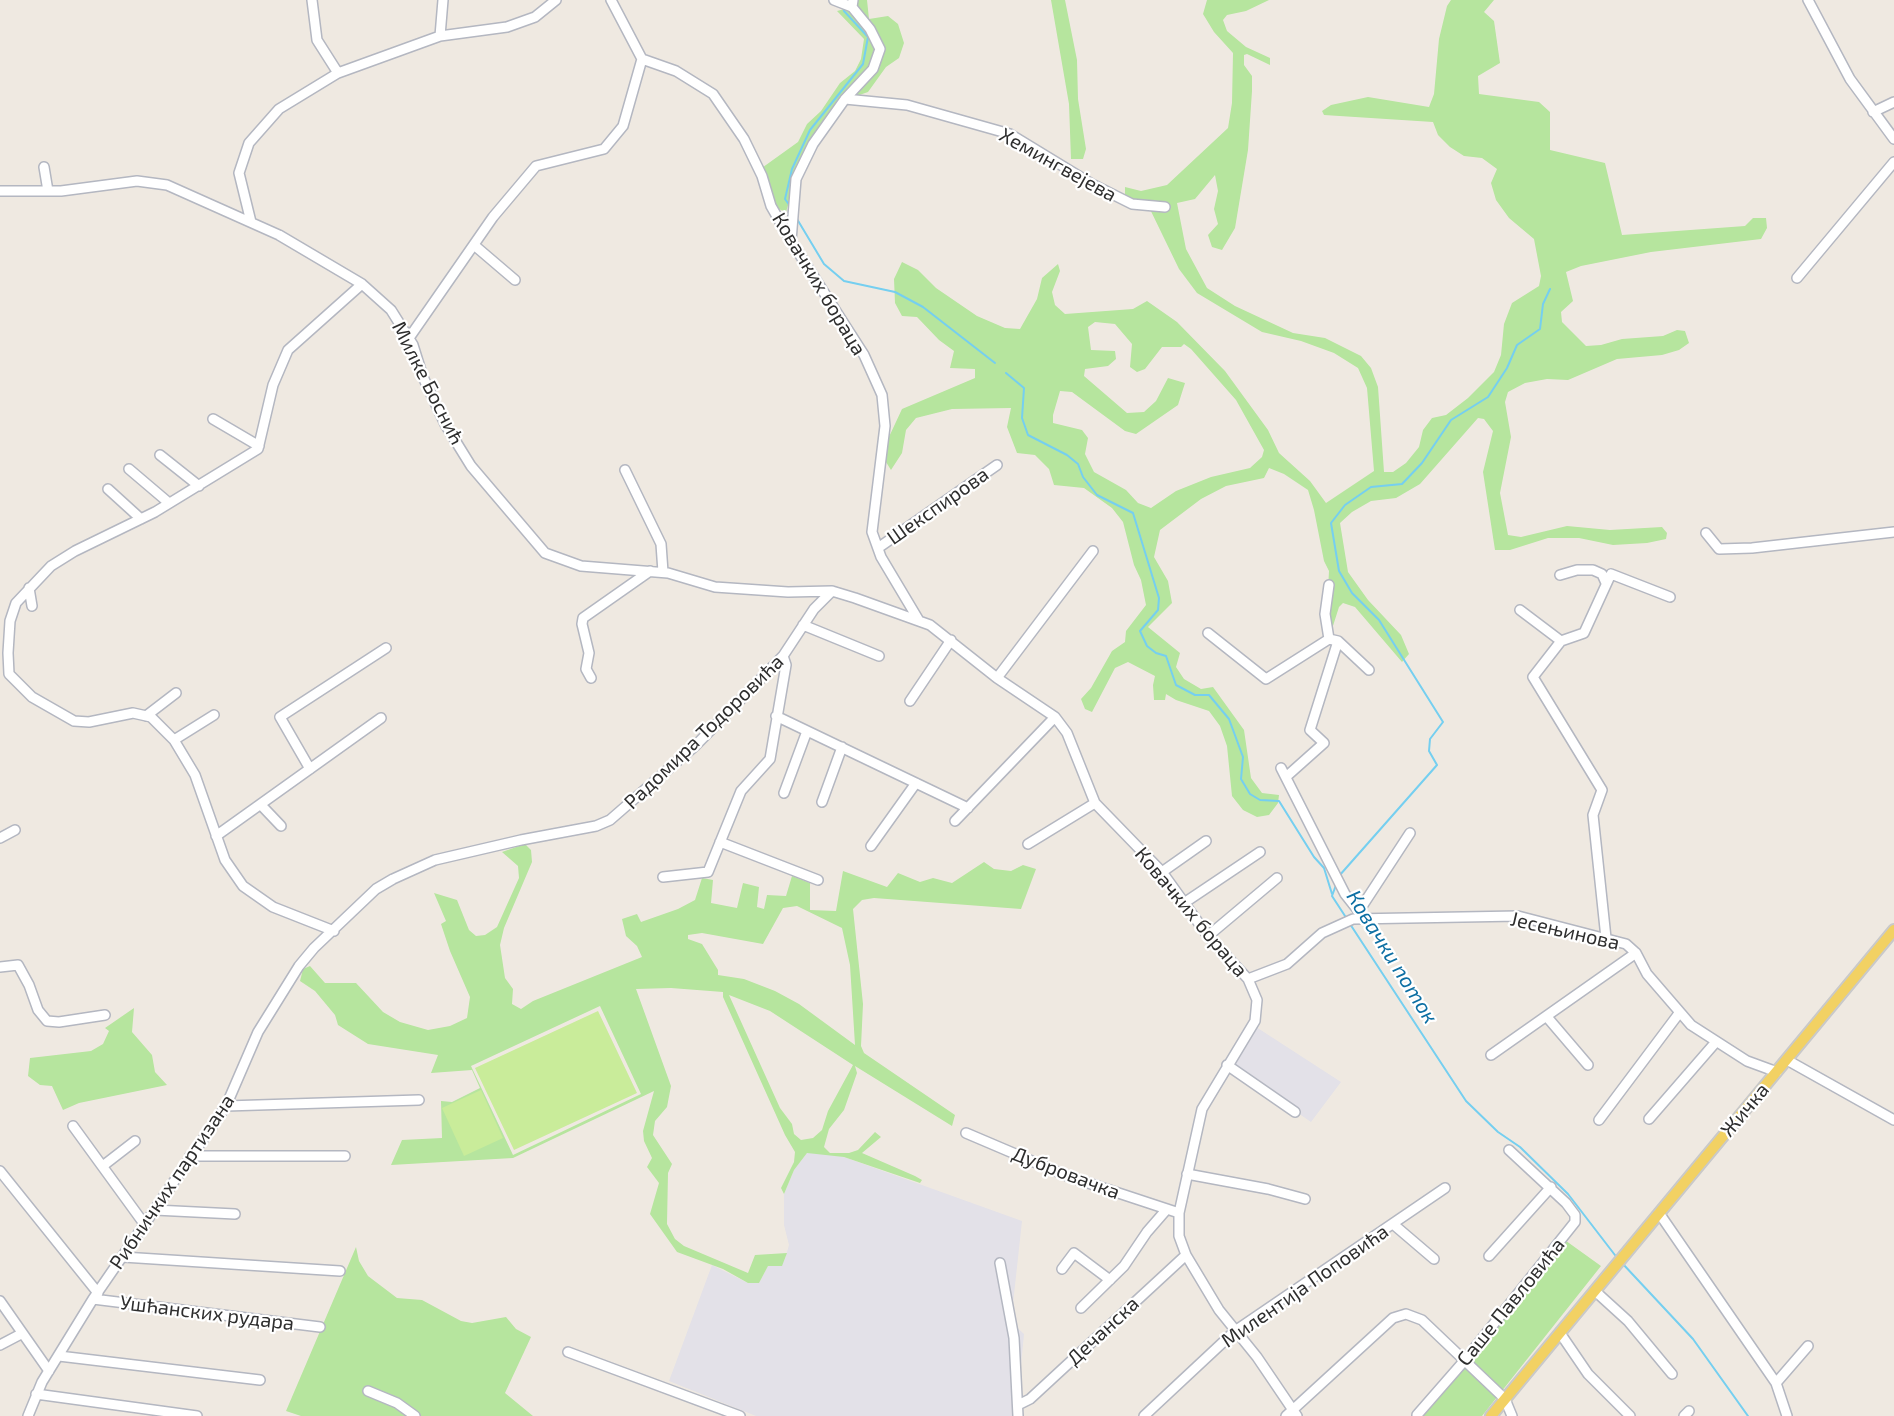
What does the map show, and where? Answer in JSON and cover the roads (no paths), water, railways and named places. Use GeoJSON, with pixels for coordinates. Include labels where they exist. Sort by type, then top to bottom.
{"type":"FeatureCollection","features":[{"type":"Feature","properties":{"kind":"main road","name":"Жичка"},"geometry":{"type":"LineString","coordinates":[[1491,1416],[1894,930]]}},
{"type":"Feature","properties":{"kind":"street"},"geometry":{"type":"LineString","coordinates":[[312,0],[317,40],[338,74]]}},
{"type":"Feature","properties":{"kind":"street"},"geometry":{"type":"LineString","coordinates":[[440,36],[443,0]]}},
{"type":"Feature","properties":{"kind":"street"},"geometry":{"type":"LineString","coordinates":[[251,222],[239,173],[249,143],[279,109],[338,74],[440,36],[507,27],[535,17],[556,0]]}},
{"type":"Feature","properties":{"kind":"street"},"geometry":{"type":"LineString","coordinates":[[409,338],[493,217],[536,166],[604,149],[623,126],[642,59],[611,0]]}},
{"type":"Feature","properties":{"kind":"street"},"geometry":{"type":"LineString","coordinates":[[791,241],[796,179],[813,144],[845,99],[873,69],[880,50],[870,29],[852,4],[834,0]]}},
{"type":"Feature","properties":{"kind":"street"},"geometry":{"type":"LineString","coordinates":[[1808,0],[1829,45],[1873,112],[1894,139]]}},
{"type":"Feature","properties":{"kind":"street","name":"Ковачких бораца"},"geometry":{"type":"LineString","coordinates":[[642,59],[676,71],[713,94],[744,139],[762,176],[771,206],[791,241],[864,355],[882,395],[885,426],[872,532],[878,548],[918,619]]}},
{"type":"Feature","properties":{"kind":"street","name":"Хемингвејева"},"geometry":{"type":"LineString","coordinates":[[845,99],[907,105],[1010,134],[1092,184],[1132,204],[1165,207]]}},
{"type":"Feature","properties":{"kind":"street"},"geometry":{"type":"LineString","coordinates":[[1873,112],[1894,102]]}},
{"type":"Feature","properties":{"kind":"street"},"geometry":{"type":"LineString","coordinates":[[1797,278],[1894,162]]}},
{"type":"Feature","properties":{"kind":"street"},"geometry":{"type":"LineString","coordinates":[[44,167],[48,191]]}},
{"type":"Feature","properties":{"kind":"street","name":"Милке Боснић"},"geometry":{"type":"LineString","coordinates":[[0,191],[48,191],[137,181],[167,185],[251,222],[362,284],[391,310],[409,338],[445,424],[471,466],[544,553],[581,566],[663,572],[715,586],[788,592],[832,591]]}},
{"type":"Feature","properties":{"kind":"street"},"geometry":{"type":"LineString","coordinates":[[474,245],[515,280]]}},
{"type":"Feature","properties":{"kind":"street"},"geometry":{"type":"LineString","coordinates":[[334,931],[273,907],[243,886],[225,860],[195,775],[174,740],[151,717],[133,713],[89,722],[74,722],[32,698],[5,675],[10,621],[16,603],[29,588],[51,566],[200,486],[238,463],[259,446],[273,385],[288,350],[362,284]]}},
{"type":"Feature","properties":{"kind":"street"},"geometry":{"type":"LineString","coordinates":[[213,419],[259,446]]}},
{"type":"Feature","properties":{"kind":"street"},"geometry":{"type":"LineString","coordinates":[[160,455],[200,486]]}},
{"type":"Feature","properties":{"kind":"street","name":"Шекспирова"},"geometry":{"type":"LineString","coordinates":[[878,548],[997,465]]}},
{"type":"Feature","properties":{"kind":"street"},"geometry":{"type":"LineString","coordinates":[[129,469],[169,503]]}},
{"type":"Feature","properties":{"kind":"street"},"geometry":{"type":"LineString","coordinates":[[625,470],[661,544],[663,572]]}},
{"type":"Feature","properties":{"kind":"street"},"geometry":{"type":"LineString","coordinates":[[108,489],[141,519]]}},
{"type":"Feature","properties":{"kind":"street"},"geometry":{"type":"LineString","coordinates":[[1706,533],[1719,549],[1752,548],[1894,532]]}},
{"type":"Feature","properties":{"kind":"street"},"geometry":{"type":"LineString","coordinates":[[997,678],[1094,551]]}},
{"type":"Feature","properties":{"kind":"street"},"geometry":{"type":"LineString","coordinates":[[1560,575],[1577,570],[1593,570],[1602,574],[1606,583]]}},
{"type":"Feature","properties":{"kind":"street"},"geometry":{"type":"LineString","coordinates":[[591,678],[585,669],[589,653],[582,624],[583,618],[650,571]]}},
{"type":"Feature","properties":{"kind":"street"},"geometry":{"type":"LineString","coordinates":[[1606,938],[1593,815],[1602,790],[1533,677],[1562,641],[1584,633],[1611,574],[1670,597]]}},
{"type":"Feature","properties":{"kind":"street"},"geometry":{"type":"LineString","coordinates":[[1329,585],[1325,614],[1334,640],[1369,670]]}},
{"type":"Feature","properties":{"kind":"street"},"geometry":{"type":"LineString","coordinates":[[29,588],[32,606]]}},
{"type":"Feature","properties":{"kind":"street","name":"Ковачких бораца"},"geometry":{"type":"LineString","coordinates":[[832,591],[918,619],[951,640],[997,678],[1055,717],[1067,733],[1095,803],[1162,872],[1209,936],[1248,979],[1257,1000],[1258,1010],[1248,1034],[1202,1109],[1179,1213],[1179,1236],[1186,1255],[1219,1310],[1257,1357],[1292,1414]]}},
{"type":"Feature","properties":{"kind":"street","name":"Радомира Тодоровића"},"geometry":{"type":"LineString","coordinates":[[314,948],[376,889],[435,861],[521,840],[596,826],[610,820],[695,746],[783,656],[803,625],[832,591]]}},
{"type":"Feature","properties":{"kind":"street"},"geometry":{"type":"LineString","coordinates":[[1520,610],[1562,641]]}},
{"type":"Feature","properties":{"kind":"street"},"geometry":{"type":"LineString","coordinates":[[803,625],[879,656]]}},
{"type":"Feature","properties":{"kind":"street"},"geometry":{"type":"LineString","coordinates":[[1208,633],[1266,679],[1334,640]]}},
{"type":"Feature","properties":{"kind":"street"},"geometry":{"type":"LineString","coordinates":[[910,701],[951,640]]}},
{"type":"Feature","properties":{"kind":"street"},"geometry":{"type":"LineString","coordinates":[[1287,776],[1324,743],[1310,730],[1334,640]]}},
{"type":"Feature","properties":{"kind":"street"},"geometry":{"type":"LineString","coordinates":[[310,769],[280,717],[386,648]]}},
{"type":"Feature","properties":{"kind":"street"},"geometry":{"type":"LineString","coordinates":[[663,878],[708,872],[741,791],[770,759],[786,665],[783,656]]}},
{"type":"Feature","properties":{"kind":"street"},"geometry":{"type":"LineString","coordinates":[[146,716],[176,693]]}},
{"type":"Feature","properties":{"kind":"street"},"geometry":{"type":"LineString","coordinates":[[174,740],[214,715]]}},
{"type":"Feature","properties":{"kind":"street"},"geometry":{"type":"LineString","coordinates":[[776,716],[968,808]]}},
{"type":"Feature","properties":{"kind":"street"},"geometry":{"type":"LineString","coordinates":[[955,821],[1055,717]]}},
{"type":"Feature","properties":{"kind":"street"},"geometry":{"type":"LineString","coordinates":[[216,836],[381,718]]}},
{"type":"Feature","properties":{"kind":"street"},"geometry":{"type":"LineString","coordinates":[[784,793],[807,731]]}},
{"type":"Feature","properties":{"kind":"street"},"geometry":{"type":"LineString","coordinates":[[822,802],[842,747]]}},
{"type":"Feature","properties":{"kind":"street"},"geometry":{"type":"LineString","coordinates":[[1281,768],[1341,886],[1359,916],[1410,833]]}},
{"type":"Feature","properties":{"kind":"street"},"geometry":{"type":"LineString","coordinates":[[871,846],[916,783]]}},
{"type":"Feature","properties":{"kind":"street"},"geometry":{"type":"LineString","coordinates":[[1028,844],[1095,803]]}},
{"type":"Feature","properties":{"kind":"street"},"geometry":{"type":"LineString","coordinates":[[261,805],[281,826]]}},
{"type":"Feature","properties":{"kind":"street"},"geometry":{"type":"LineString","coordinates":[[0,838],[15,830]]}},
{"type":"Feature","properties":{"kind":"street"},"geometry":{"type":"LineString","coordinates":[[1162,872],[1206,841]]}},
{"type":"Feature","properties":{"kind":"street"},"geometry":{"type":"LineString","coordinates":[[720,842],[818,880]]}},
{"type":"Feature","properties":{"kind":"street"},"geometry":{"type":"LineString","coordinates":[[1184,903],[1260,852]]}},
{"type":"Feature","properties":{"kind":"street"},"geometry":{"type":"LineString","coordinates":[[1209,936],[1277,878]]}},
{"type":"Feature","properties":{"kind":"street","name":"Јесењинова"},"geometry":{"type":"LineString","coordinates":[[1248,979],[1287,964],[1322,933],[1359,916],[1518,916],[1626,944],[1636,953],[1647,974],[1691,1025],[1715,1043],[1747,1061],[1777,1072]]}},
{"type":"Feature","properties":{"kind":"street","name":"Рибничких партизана"},"geometry":{"type":"LineString","coordinates":[[28,1416],[36,1394],[49,1371],[96,1296],[226,1106],[258,1032],[299,966],[314,948]]}},
{"type":"Feature","properties":{"kind":"street"},"geometry":{"type":"LineString","coordinates":[[1491,1055],[1636,953]]}},
{"type":"Feature","properties":{"kind":"street"},"geometry":{"type":"LineString","coordinates":[[0,968],[18,965],[30,985],[39,1010],[47,1021],[58,1022],[105,1015]]}},
{"type":"Feature","properties":{"kind":"street"},"geometry":{"type":"LineString","coordinates":[[1599,1119],[1680,1012]]}},
{"type":"Feature","properties":{"kind":"street"},"geometry":{"type":"LineString","coordinates":[[1547,1017],[1588,1065]]}},
{"type":"Feature","properties":{"kind":"street"},"geometry":{"type":"LineString","coordinates":[[1649,1119],[1715,1043]]}},
{"type":"Feature","properties":{"kind":"street"},"geometry":{"type":"LineString","coordinates":[[1787,1060],[1894,1120]]}},
{"type":"Feature","properties":{"kind":"street"},"geometry":{"type":"LineString","coordinates":[[1227,1065],[1295,1112]]}},
{"type":"Feature","properties":{"kind":"street"},"geometry":{"type":"LineString","coordinates":[[226,1106],[419,1100]]}},
{"type":"Feature","properties":{"kind":"street"},"geometry":{"type":"LineString","coordinates":[[73,1125],[145,1225]]}},
{"type":"Feature","properties":{"kind":"street","name":"Дубровачка"},"geometry":{"type":"LineString","coordinates":[[966,1133],[1067,1176],[1179,1213]]}},
{"type":"Feature","properties":{"kind":"street"},"geometry":{"type":"LineString","coordinates":[[104,1165],[135,1141]]}},
{"type":"Feature","properties":{"kind":"street","name":"Саше Павловића"},"geometry":{"type":"LineString","coordinates":[[1417,1415],[1465,1360],[1575,1222],[1571,1209],[1551,1187],[1509,1150]]}},
{"type":"Feature","properties":{"kind":"street"},"geometry":{"type":"LineString","coordinates":[[190,1156],[345,1156]]}},
{"type":"Feature","properties":{"kind":"street","name":"Ушћанских рудара"},"geometry":{"type":"LineString","coordinates":[[0,1171],[96,1296],[320,1327]]}},
{"type":"Feature","properties":{"kind":"street"},"geometry":{"type":"LineString","coordinates":[[1187,1174],[1268,1189],[1305,1199]]}},
{"type":"Feature","properties":{"kind":"street"},"geometry":{"type":"LineString","coordinates":[[1489,1256],[1551,1187]]}},
{"type":"Feature","properties":{"kind":"street","name":"Милентија Поповића"},"geometry":{"type":"LineString","coordinates":[[1144,1416],[1235,1331],[1445,1188]]}},
{"type":"Feature","properties":{"kind":"street"},"geometry":{"type":"LineString","coordinates":[[1081,1308],[1139,1248],[1148,1232],[1167,1209]]}},
{"type":"Feature","properties":{"kind":"street"},"geometry":{"type":"LineString","coordinates":[[155,1210],[235,1215]]}},
{"type":"Feature","properties":{"kind":"street"},"geometry":{"type":"LineString","coordinates":[[1659,1213],[1776,1383],[1786,1416]]}},
{"type":"Feature","properties":{"kind":"street"},"geometry":{"type":"LineString","coordinates":[[1393,1224],[1434,1259]]}},
{"type":"Feature","properties":{"kind":"street"},"geometry":{"type":"LineString","coordinates":[[1062,1269],[1074,1253],[1110,1280]]}},
{"type":"Feature","properties":{"kind":"street","name":"Дечанска"},"geometry":{"type":"LineString","coordinates":[[1018,1405],[1030,1399],[1186,1255]]}},
{"type":"Feature","properties":{"kind":"street"},"geometry":{"type":"LineString","coordinates":[[123,1257],[340,1271]]}},
{"type":"Feature","properties":{"kind":"street"},"geometry":{"type":"LineString","coordinates":[[1000,1263],[1014,1338],[1018,1416]]}},
{"type":"Feature","properties":{"kind":"street"},"geometry":{"type":"LineString","coordinates":[[1595,1291],[1628,1321],[1672,1374]]}},
{"type":"Feature","properties":{"kind":"street"},"geometry":{"type":"LineString","coordinates":[[0,1301],[49,1371]]}},
{"type":"Feature","properties":{"kind":"street"},"geometry":{"type":"LineString","coordinates":[[1292,1414],[1399,1316],[1406,1314],[1422,1320],[1465,1360],[1505,1399],[1512,1416]]}},
{"type":"Feature","properties":{"kind":"street"},"geometry":{"type":"LineString","coordinates":[[1560,1333],[1588,1374],[1630,1416]]}},
{"type":"Feature","properties":{"kind":"street"},"geometry":{"type":"LineString","coordinates":[[0,1345],[21,1334]]}},
{"type":"Feature","properties":{"kind":"street"},"geometry":{"type":"LineString","coordinates":[[1776,1383],[1808,1346]]}},
{"type":"Feature","properties":{"kind":"street"},"geometry":{"type":"LineString","coordinates":[[568,1352],[740,1416]]}},
{"type":"Feature","properties":{"kind":"street"},"geometry":{"type":"LineString","coordinates":[[59,1356],[260,1380]]}},
{"type":"Feature","properties":{"kind":"street"},"geometry":{"type":"LineString","coordinates":[[368,1391],[397,1403],[415,1416]]}},
{"type":"Feature","properties":{"kind":"street"},"geometry":{"type":"LineString","coordinates":[[36,1394],[197,1416]]}},
{"type":"Feature","properties":{"kind":"waterway"},"geometry":{"type":"LineString","coordinates":[[790,206],[785,199],[792,169],[810,130],[863,64],[868,37],[844,11],[843,6]]}},
{"type":"Feature","properties":{"kind":"waterway"},"geometry":{"type":"LineString","coordinates":[[797,219],[824,264],[844,281],[895,292],[923,307],[995,363]]}},
{"type":"Feature","properties":{"kind":"waterway","name":"Ковачки поток"},"geometry":{"type":"LineString","coordinates":[[1339,876],[1437,765],[1429,751],[1430,739],[1443,722],[1379,620],[1352,593],[1339,571],[1331,523],[1345,505],[1371,487],[1402,484],[1422,463],[1451,420],[1488,397],[1507,368],[1517,345],[1540,329],[1543,304],[1550,289]]}},
{"type":"Feature","properties":{"kind":"waterway"},"geometry":{"type":"LineString","coordinates":[[1006,373],[1024,388],[1022,418],[1028,435],[1067,455],[1078,464],[1083,477],[1097,495],[1133,513],[1159,598],[1158,610],[1140,631],[1147,646],[1156,653],[1166,656],[1176,685],[1195,695],[1209,695],[1229,719],[1243,757],[1241,779],[1250,794],[1260,800],[1279,801],[1314,857],[1324,868],[1332,894]]}},
{"type":"Feature","properties":{"kind":"waterway","name":"Ковачки поток"},"geometry":{"type":"LineString","coordinates":[[1336,885],[1332,896],[1347,919]]}},
{"type":"Feature","properties":{"kind":"waterway","name":"Ковачки поток"},"geometry":{"type":"LineString","coordinates":[[1350,924],[1466,1101],[1498,1132],[1520,1147],[1568,1194],[1618,1259]]}},
{"type":"Feature","properties":{"kind":"waterway","name":"Ковачки поток"},"geometry":{"type":"LineString","coordinates":[[1622,1263],[1693,1339],[1748,1416]]}}]}
